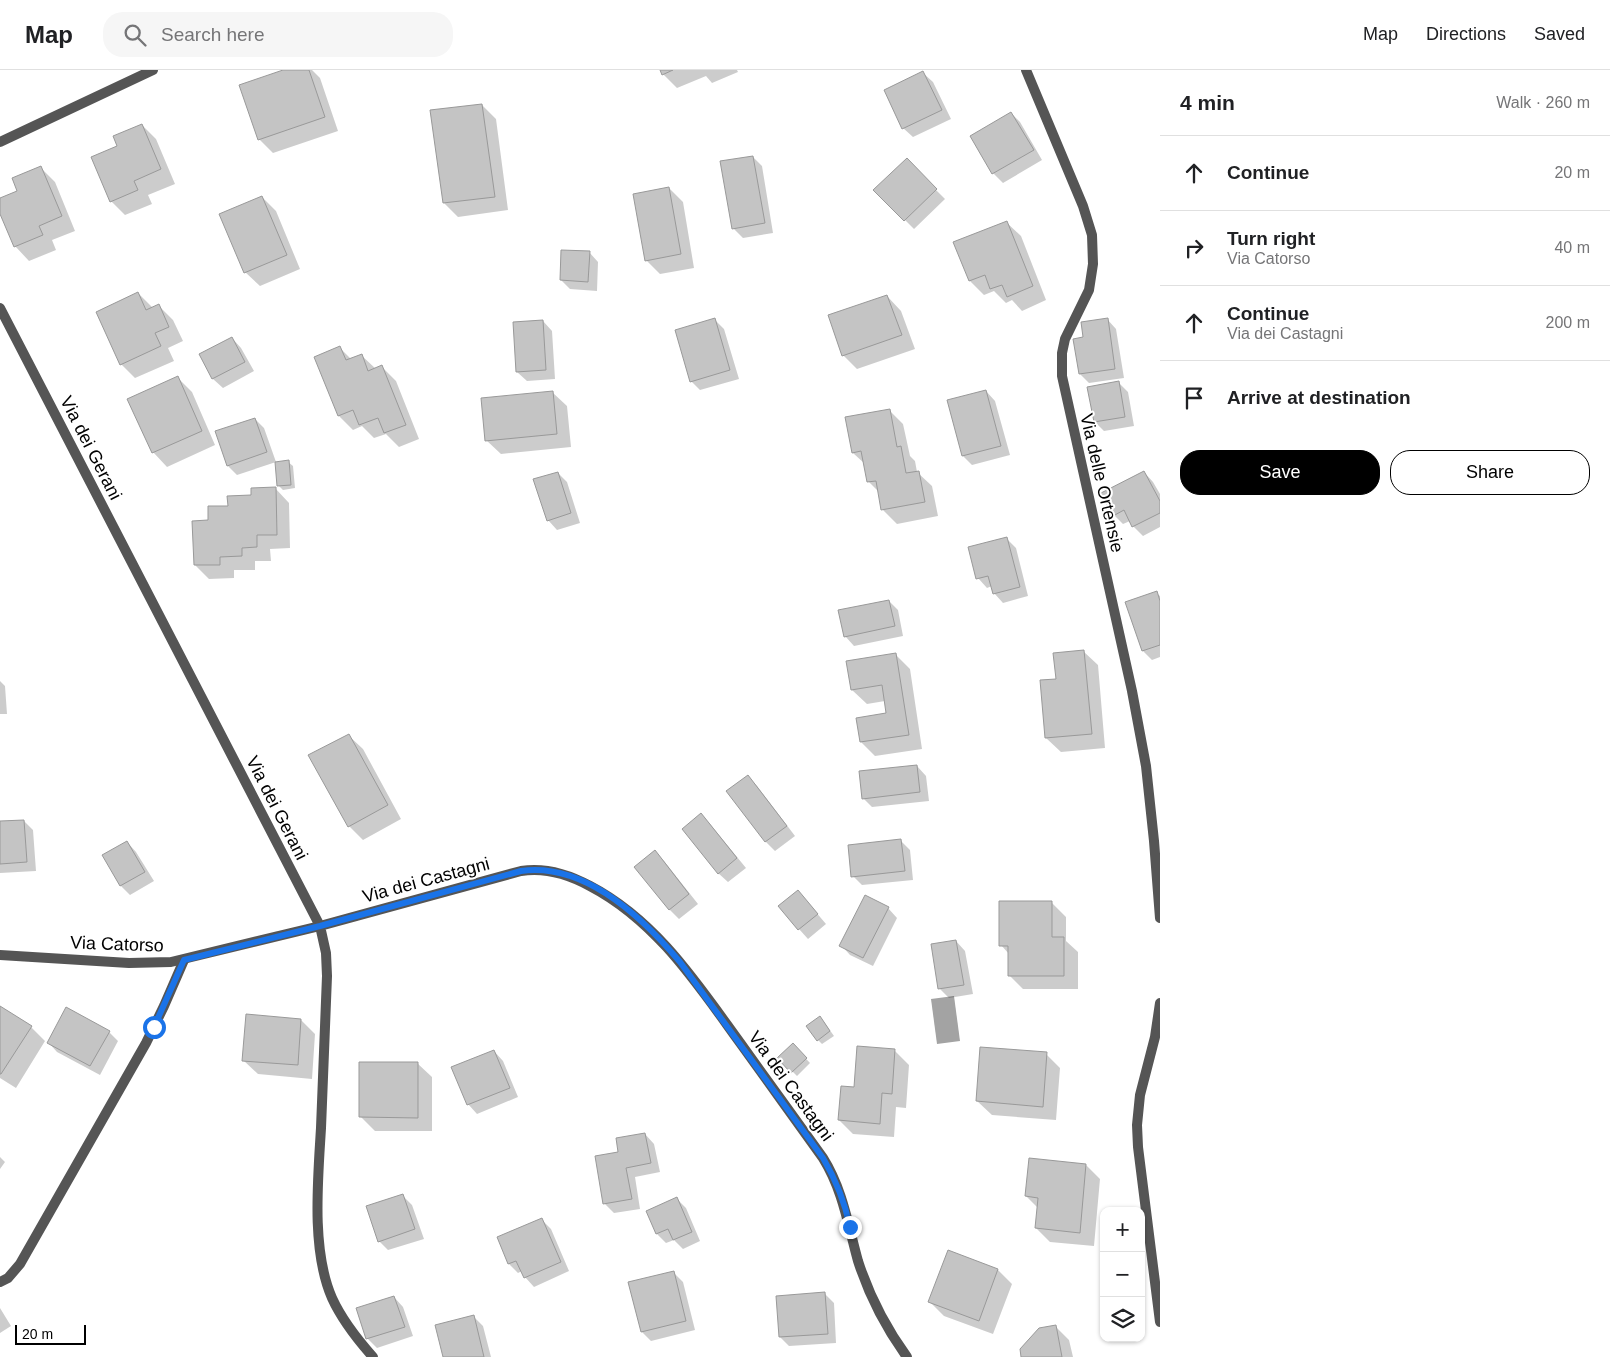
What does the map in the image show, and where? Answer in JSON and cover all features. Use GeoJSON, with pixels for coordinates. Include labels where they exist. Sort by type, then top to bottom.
{"type":"FeatureCollection","features":[{"type":"Feature","properties":{"kind":"street"},"geometry":{"type":"LineString","coordinates":[[0,142],[153,70]]}},
{"type":"Feature","properties":{"kind":"street","name":"Via delle Ortensie"},"geometry":{"type":"LineString","coordinates":[[1026,70],[1083,206],[1092,235],[1093,264],[1089,290],[1065,340],[1062,353],[1062,376],[1132,691],[1146,766],[1160,918]]}},
{"type":"Feature","properties":{"kind":"street","name":"Via dei Gerani"},"geometry":{"type":"LineString","coordinates":[[0,308],[320,926],[326,953],[327,970],[318,1179],[321,1256],[326,1281],[332,1297],[346,1323],[372,1357]]}},
{"type":"Feature","properties":{"kind":"street","name":"Via dei Castagni"},"geometry":{"type":"LineString","coordinates":[[320,926],[521,871],[535,869],[551,871],[578,880],[603,892],[630,912],[658,938],[688,972],[823,1158],[835,1180],[858,1261],[872,1297],[884,1322],[907,1357]]}},
{"type":"Feature","properties":{"kind":"street","name":"Via Catorso"},"geometry":{"type":"LineString","coordinates":[[0,955],[160,964],[184,960],[320,926]]}},
{"type":"Feature","properties":{"kind":"street"},"geometry":{"type":"LineString","coordinates":[[0,1282],[8,1278],[15,1270],[30,1247],[146,1043],[184,960]]}},
{"type":"Feature","properties":{"kind":"street"},"geometry":{"type":"LineString","coordinates":[[1160,1003],[1155,1037],[1140,1095],[1137,1125],[1138,1147],[1160,1322]]}},
{"type":"Feature","properties":{"kind":"shaded area"},"geometry":{"type":"Polygon","coordinates":[[[954,996],[960,1041],[937,1044],[931,999],[954,996]]]}},
{"type":"Feature","properties":{"kind":"building"},"geometry":{"type":"Polygon","coordinates":[[[283,70],[309,70],[325,117],[258,140],[239,85],[283,70]]]}},
{"type":"Feature","properties":{"kind":"building"},"geometry":{"type":"Polygon","coordinates":[[[660,70],[673,70],[662,75],[660,70]]]}},
{"type":"Feature","properties":{"kind":"building"},"geometry":{"type":"Polygon","coordinates":[[[923,71],[942,110],[902,129],[884,90],[923,71]]]}},
{"type":"Feature","properties":{"kind":"building"},"geometry":{"type":"Polygon","coordinates":[[[482,104],[495,197],[443,203],[430,110],[482,104]]]}},
{"type":"Feature","properties":{"kind":"building"},"geometry":{"type":"Polygon","coordinates":[[[1011,112],[1034,150],[992,174],[970,136],[1011,112]]]}},
{"type":"Feature","properties":{"kind":"building"},"geometry":{"type":"Polygon","coordinates":[[[142,124],[161,169],[134,181],[138,190],[110,202],[91,157],[117,146],[113,136],[142,124]]]}},
{"type":"Feature","properties":{"kind":"building"},"geometry":{"type":"Polygon","coordinates":[[[753,156],[765,223],[732,229],[720,161],[753,156]]]}},
{"type":"Feature","properties":{"kind":"building"},"geometry":{"type":"Polygon","coordinates":[[[907,158],[937,189],[904,221],[873,190],[907,158]]]}},
{"type":"Feature","properties":{"kind":"building"},"geometry":{"type":"Polygon","coordinates":[[[41,166],[62,216],[39,226],[43,235],[14,247],[0,214],[0,198],[17,191],[12,178],[41,166]]]}},
{"type":"Feature","properties":{"kind":"building"},"geometry":{"type":"Polygon","coordinates":[[[669,187],[681,254],[645,261],[633,194],[669,187]]]}},
{"type":"Feature","properties":{"kind":"building"},"geometry":{"type":"Polygon","coordinates":[[[262,196],[287,255],[244,273],[219,214],[262,196]]]}},
{"type":"Feature","properties":{"kind":"building"},"geometry":{"type":"Polygon","coordinates":[[[1007,221],[1033,286],[1007,297],[1002,285],[990,289],[985,275],[969,281],[953,242],[1007,221]]]}},
{"type":"Feature","properties":{"kind":"building"},"geometry":{"type":"Polygon","coordinates":[[[561,250],[590,251],[588,282],[560,280],[561,250]]]}},
{"type":"Feature","properties":{"kind":"building"},"geometry":{"type":"Polygon","coordinates":[[[138,292],[146,310],[159,304],[169,327],[155,333],[161,346],[120,365],[96,312],[138,292]]]}},
{"type":"Feature","properties":{"kind":"building"},"geometry":{"type":"Polygon","coordinates":[[[887,295],[902,335],[842,356],[828,315],[887,295]]]}},
{"type":"Feature","properties":{"kind":"building"},"geometry":{"type":"Polygon","coordinates":[[[715,318],[730,370],[690,382],[675,330],[715,318]]]}},
{"type":"Feature","properties":{"kind":"building"},"geometry":{"type":"Polygon","coordinates":[[[1108,318],[1115,369],[1079,374],[1073,339],[1083,337],[1081,322],[1108,318]]]}},
{"type":"Feature","properties":{"kind":"building"},"geometry":{"type":"Polygon","coordinates":[[[543,320],[546,370],[516,372],[513,322],[543,320]]]}},
{"type":"Feature","properties":{"kind":"building"},"geometry":{"type":"Polygon","coordinates":[[[232,337],[245,362],[212,379],[199,354],[232,337]]]}},
{"type":"Feature","properties":{"kind":"building"},"geometry":{"type":"Polygon","coordinates":[[[340,346],[346,360],[362,354],[368,371],[382,365],[406,425],[384,433],[378,418],[359,425],[353,410],[338,416],[314,357],[340,346]]]}},
{"type":"Feature","properties":{"kind":"building"},"geometry":{"type":"Polygon","coordinates":[[[178,376],[202,431],[152,453],[127,399],[178,376]]]}},
{"type":"Feature","properties":{"kind":"building"},"geometry":{"type":"Polygon","coordinates":[[[1119,381],[1125,417],[1094,422],[1087,387],[1119,381]]]}},
{"type":"Feature","properties":{"kind":"building"},"geometry":{"type":"Polygon","coordinates":[[[986,390],[1001,446],[962,456],[947,400],[986,390]]]}},
{"type":"Feature","properties":{"kind":"building"},"geometry":{"type":"Polygon","coordinates":[[[553,391],[557,434],[485,441],[481,398],[553,391]]]}},
{"type":"Feature","properties":{"kind":"building"},"geometry":{"type":"Polygon","coordinates":[[[890,409],[897,447],[901,446],[906,473],[919,471],[925,502],[881,510],[876,481],[867,482],[861,451],[852,453],[845,417],[890,409]]]}},
{"type":"Feature","properties":{"kind":"building"},"geometry":{"type":"Polygon","coordinates":[[[255,418],[267,452],[227,466],[215,431],[255,418]]]}},
{"type":"Feature","properties":{"kind":"building"},"geometry":{"type":"Polygon","coordinates":[[[289,460],[291,485],[277,486],[275,462],[289,460]]]}},
{"type":"Feature","properties":{"kind":"building"},"geometry":{"type":"Polygon","coordinates":[[[1144,471],[1160,501],[1160,513],[1132,527],[1124,510],[1113,516],[1101,493],[1144,471]]]}},
{"type":"Feature","properties":{"kind":"building"},"geometry":{"type":"Polygon","coordinates":[[[558,472],[571,513],[547,521],[533,479],[558,472]]]}},
{"type":"Feature","properties":{"kind":"building"},"geometry":{"type":"Polygon","coordinates":[[[276,487],[277,535],[257,535],[257,547],[242,548],[242,556],[220,557],[220,565],[194,565],[192,521],[208,520],[208,506],[228,506],[227,496],[251,495],[251,488],[276,487]]]}},
{"type":"Feature","properties":{"kind":"building"},"geometry":{"type":"Polygon","coordinates":[[[1007,537],[1020,587],[993,594],[988,576],[976,579],[968,547],[1007,537]]]}},
{"type":"Feature","properties":{"kind":"building"},"geometry":{"type":"Polygon","coordinates":[[[1157,591],[1160,601],[1160,645],[1142,651],[1125,602],[1157,591]]]}},
{"type":"Feature","properties":{"kind":"building"},"geometry":{"type":"Polygon","coordinates":[[[889,600],[895,626],[844,637],[838,610],[889,600]]]}},
{"type":"Feature","properties":{"kind":"building"},"geometry":{"type":"Polygon","coordinates":[[[1084,650],[1092,734],[1045,738],[1040,680],[1056,679],[1053,653],[1084,650]]]}},
{"type":"Feature","properties":{"kind":"building"},"geometry":{"type":"Polygon","coordinates":[[[896,653],[909,735],[860,742],[856,718],[886,713],[882,685],[851,690],[846,661],[896,653]]]}},
{"type":"Feature","properties":{"kind":"building"},"geometry":{"type":"Polygon","coordinates":[[[349,734],[388,805],[348,827],[308,755],[349,734]]]}},
{"type":"Feature","properties":{"kind":"building"},"geometry":{"type":"Polygon","coordinates":[[[917,765],[920,792],[862,799],[859,771],[917,765]]]}},
{"type":"Feature","properties":{"kind":"building"},"geometry":{"type":"Polygon","coordinates":[[[748,775],[787,826],[765,842],[726,791],[748,775]]]}},
{"type":"Feature","properties":{"kind":"building"},"geometry":{"type":"Polygon","coordinates":[[[701,813],[737,858],[718,874],[682,829],[701,813]]]}},
{"type":"Feature","properties":{"kind":"building"},"geometry":{"type":"Polygon","coordinates":[[[24,820],[27,862],[0,864],[0,821],[24,820]]]}},
{"type":"Feature","properties":{"kind":"building"},"geometry":{"type":"Polygon","coordinates":[[[901,839],[905,871],[851,877],[848,845],[901,839]]]}},
{"type":"Feature","properties":{"kind":"building"},"geometry":{"type":"Polygon","coordinates":[[[127,841],[145,872],[120,886],[102,855],[127,841]]]}},
{"type":"Feature","properties":{"kind":"building"},"geometry":{"type":"Polygon","coordinates":[[[655,850],[689,894],[669,910],[634,867],[655,850]]]}},
{"type":"Feature","properties":{"kind":"building"},"geometry":{"type":"Polygon","coordinates":[[[798,890],[818,914],[798,930],[778,906],[798,890]]]}},
{"type":"Feature","properties":{"kind":"building"},"geometry":{"type":"Polygon","coordinates":[[[865,895],[889,907],[863,958],[839,946],[865,895]]]}},
{"type":"Feature","properties":{"kind":"building"},"geometry":{"type":"Polygon","coordinates":[[[999,901],[1052,901],[1052,937],[1064,937],[1064,976],[1008,976],[1008,946],[999,946],[999,901]]]}},
{"type":"Feature","properties":{"kind":"building"},"geometry":{"type":"Polygon","coordinates":[[[956,940],[964,985],[938,989],[931,944],[956,940]]]}},
{"type":"Feature","properties":{"kind":"building"},"geometry":{"type":"Polygon","coordinates":[[[0,1006],[32,1026],[1,1074],[0,1074],[0,1006]]]}},
{"type":"Feature","properties":{"kind":"building"},"geometry":{"type":"Polygon","coordinates":[[[66,1007],[110,1031],[90,1066],[47,1043],[66,1007]]]}},
{"type":"Feature","properties":{"kind":"building"},"geometry":{"type":"Polygon","coordinates":[[[246,1014],[301,1019],[298,1065],[242,1061],[246,1014]]]}},
{"type":"Feature","properties":{"kind":"building"},"geometry":{"type":"Polygon","coordinates":[[[820,1016],[830,1031],[817,1041],[806,1026],[820,1016]]]}},
{"type":"Feature","properties":{"kind":"building"},"geometry":{"type":"Polygon","coordinates":[[[793,1043],[807,1058],[791,1073],[777,1058],[793,1043]]]}},
{"type":"Feature","properties":{"kind":"building"},"geometry":{"type":"Polygon","coordinates":[[[857,1046],[895,1049],[892,1094],[882,1093],[880,1124],[838,1120],[841,1086],[854,1087],[857,1046]]]}},
{"type":"Feature","properties":{"kind":"building"},"geometry":{"type":"Polygon","coordinates":[[[980,1047],[1047,1052],[1043,1107],[976,1101],[980,1047]]]}},
{"type":"Feature","properties":{"kind":"building"},"geometry":{"type":"Polygon","coordinates":[[[494,1050],[510,1088],[467,1105],[451,1067],[494,1050]]]}},
{"type":"Feature","properties":{"kind":"building"},"geometry":{"type":"Polygon","coordinates":[[[359,1062],[418,1062],[418,1118],[359,1117],[359,1062]]]}},
{"type":"Feature","properties":{"kind":"building"},"geometry":{"type":"Polygon","coordinates":[[[645,1133],[651,1163],[626,1168],[632,1199],[603,1204],[595,1156],[618,1152],[616,1138],[645,1133]]]}},
{"type":"Feature","properties":{"kind":"building"},"geometry":{"type":"Polygon","coordinates":[[[1029,1158],[1086,1164],[1080,1233],[1035,1228],[1038,1198],[1025,1196],[1029,1158]]]}},
{"type":"Feature","properties":{"kind":"building"},"geometry":{"type":"Polygon","coordinates":[[[403,1194],[415,1229],[378,1242],[366,1206],[403,1194]]]}},
{"type":"Feature","properties":{"kind":"building"},"geometry":{"type":"Polygon","coordinates":[[[677,1197],[692,1232],[673,1240],[668,1229],[656,1234],[646,1211],[677,1197]]]}},
{"type":"Feature","properties":{"kind":"building"},"geometry":{"type":"Polygon","coordinates":[[[542,1218],[561,1262],[524,1278],[516,1261],[508,1264],[497,1237],[542,1218]]]}},
{"type":"Feature","properties":{"kind":"building"},"geometry":{"type":"Polygon","coordinates":[[[948,1250],[998,1269],[979,1321],[928,1302],[948,1250]]]}},
{"type":"Feature","properties":{"kind":"building"},"geometry":{"type":"Polygon","coordinates":[[[674,1271],[686,1321],[641,1332],[628,1282],[674,1271]]]}},
{"type":"Feature","properties":{"kind":"building"},"geometry":{"type":"Polygon","coordinates":[[[825,1292],[828,1334],[779,1337],[776,1296],[825,1292]]]}},
{"type":"Feature","properties":{"kind":"building"},"geometry":{"type":"Polygon","coordinates":[[[394,1296],[405,1327],[366,1339],[356,1308],[394,1296]]]}},
{"type":"Feature","properties":{"kind":"building"},"geometry":{"type":"Polygon","coordinates":[[[474,1315],[484,1357],[443,1357],[435,1325],[474,1315]]]}},
{"type":"Feature","properties":{"kind":"building"},"geometry":{"type":"Polygon","coordinates":[[[1056,1325],[1062,1357],[1021,1357],[1020,1349],[1039,1328],[1056,1325]]]}},
{"type":"Feature","properties":{"kind":"route"},"geometry":{"type":"LineString","coordinates":[[154,1027],[184,960],[320,926],[521,871],[542,869],[559,873],[584,882],[603,892],[646,925],[680,962],[823,1158],[835,1180],[850,1227]]}}]}
